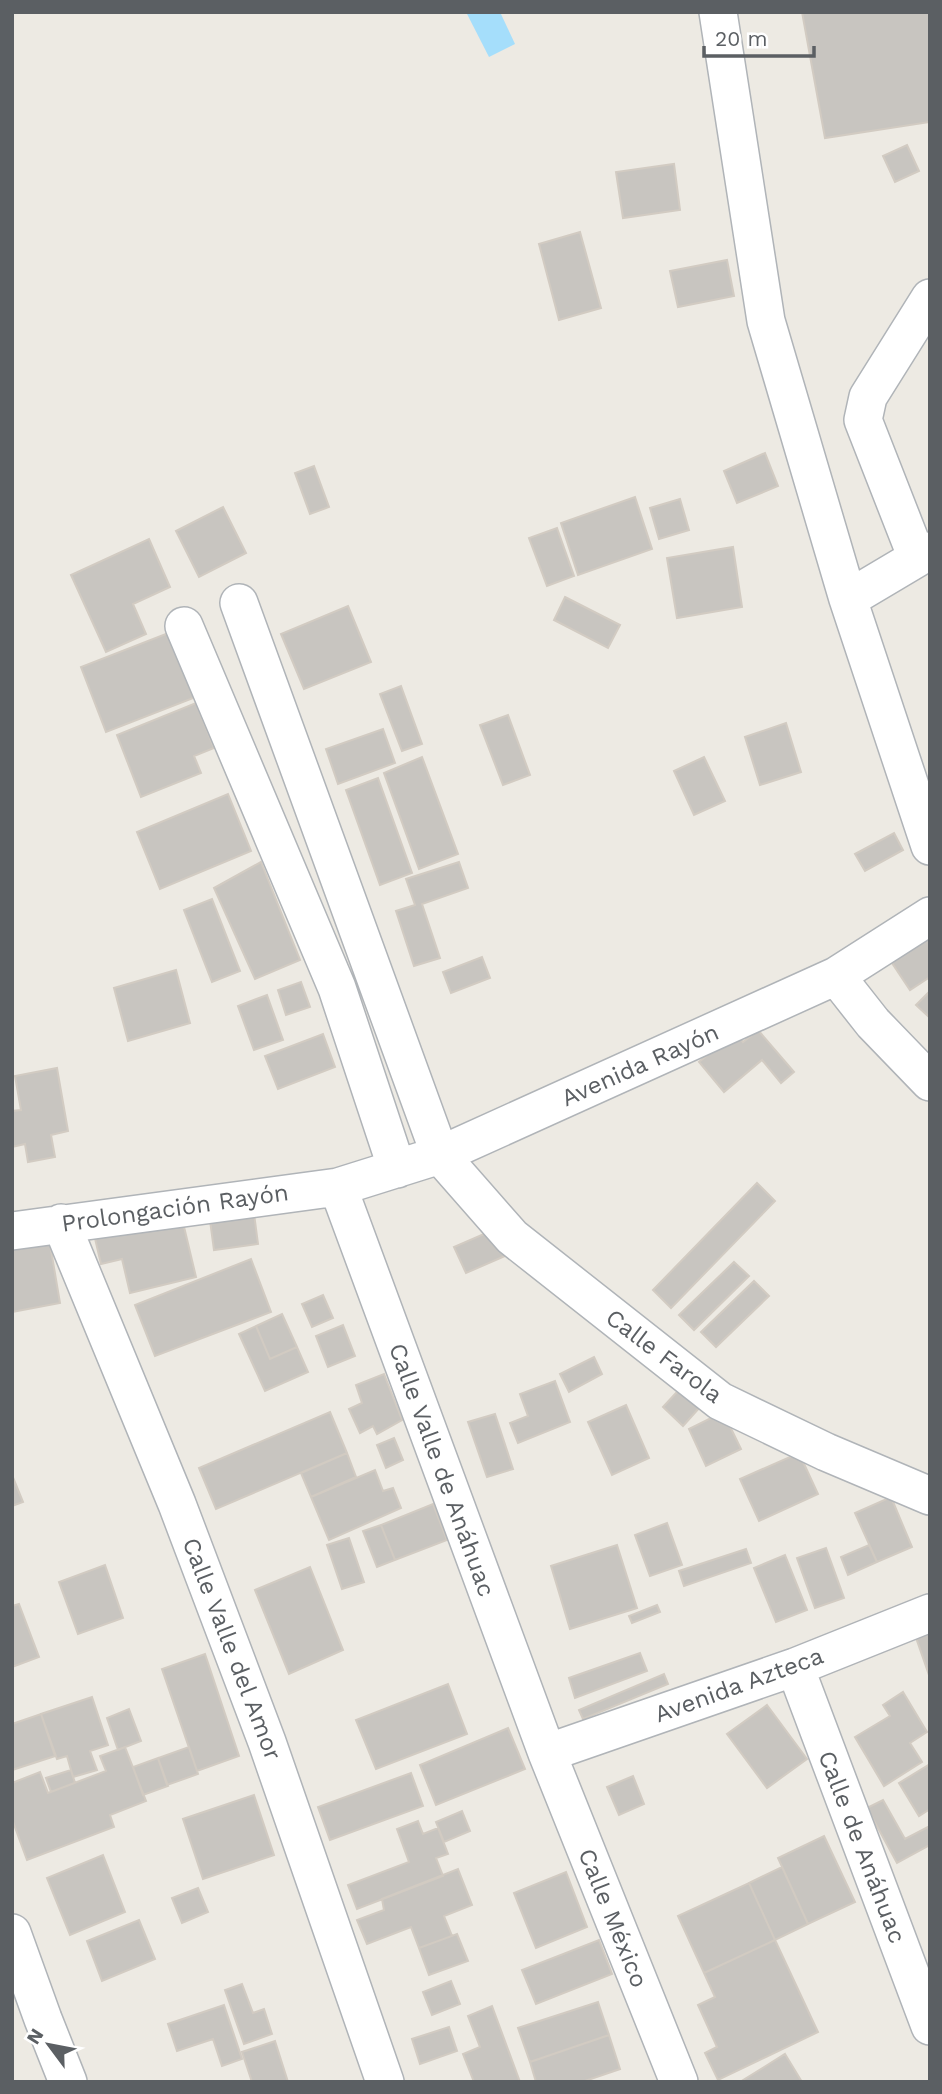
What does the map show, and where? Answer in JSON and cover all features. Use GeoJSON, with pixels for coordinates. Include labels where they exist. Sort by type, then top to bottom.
{"type":"FeatureCollection","features":[{"type":"Feature","properties":{"kind":"street"},"geometry":{"type":"LineString","coordinates":[[718,12],[766,321],[848,599],[930,846]]}},
{"type":"Feature","properties":{"kind":"street"},"geometry":{"type":"LineString","coordinates":[[848,599],[923,555],[863,419],[868,397],[930,298]]}},
{"type":"Feature","properties":{"kind":"street"},"geometry":{"type":"LineString","coordinates":[[239,603],[440,1155]]}},
{"type":"Feature","properties":{"kind":"street"},"geometry":{"type":"LineString","coordinates":[[184,626],[337,988],[397,1169]]}},
{"type":"Feature","properties":{"kind":"street","name":"Avenida Rayón"},"geometry":{"type":"LineString","coordinates":[[338,1187],[440,1155],[836,976],[930,916]]}},
{"type":"Feature","properties":{"kind":"street"},"geometry":{"type":"LineString","coordinates":[[337,988],[373,974]]}},
{"type":"Feature","properties":{"kind":"street"},"geometry":{"type":"LineString","coordinates":[[836,976],[873,1023],[930,1082]]}},
{"type":"Feature","properties":{"kind":"street","name":"Calle Farola"},"geometry":{"type":"LineString","coordinates":[[440,1155],[512,1237],[720,1401],[826,1452],[930,1496]]}},
{"type":"Feature","properties":{"kind":"street","name":"Prolongación Rayón"},"geometry":{"type":"LineString","coordinates":[[12,1231],[338,1187]]}},
{"type":"Feature","properties":{"kind":"street","name":"Calle Valle de Anáhuac"},"geometry":{"type":"LineString","coordinates":[[338,1187],[547,1753]]}},
{"type":"Feature","properties":{"kind":"street","name":"Calle Valle del Amor"},"geometry":{"type":"LineString","coordinates":[[61,1223],[177,1504],[253,1705],[385,2082]]}},
{"type":"Feature","properties":{"kind":"street","name":"Avenida Azteca"},"geometry":{"type":"LineString","coordinates":[[547,1753],[795,1667],[930,1613]]}},
{"type":"Feature","properties":{"kind":"street","name":"Calle de Anáhuac"},"geometry":{"type":"LineString","coordinates":[[795,1667],[930,2026]]}},
{"type":"Feature","properties":{"kind":"street","name":"Calle México"},"geometry":{"type":"LineString","coordinates":[[547,1753],[678,2082]]}},
{"type":"Feature","properties":{"kind":"street"},"geometry":{"type":"LineString","coordinates":[[12,1933],[27,2011],[68,2082]]}},
{"type":"Feature","properties":{"kind":"water"},"geometry":{"type":"Polygon","coordinates":[[[466,12],[500,12],[515,44],[489,57],[466,12]]]}},
{"type":"Feature","properties":{"kind":"building"},"geometry":{"type":"Polygon","coordinates":[[[802,12],[930,12],[930,122],[825,138],[802,12]]]}},
{"type":"Feature","properties":{"kind":"building"},"geometry":{"type":"Polygon","coordinates":[[[907,145],[919,171],[895,182],[883,156],[907,145]]]}},
{"type":"Feature","properties":{"kind":"building"},"geometry":{"type":"Polygon","coordinates":[[[674,164],[680,210],[623,218],[616,172],[674,164]]]}},
{"type":"Feature","properties":{"kind":"building"},"geometry":{"type":"Polygon","coordinates":[[[580,232],[601,308],[559,320],[539,244],[580,232]]]}},
{"type":"Feature","properties":{"kind":"building"},"geometry":{"type":"Polygon","coordinates":[[[727,260],[734,296],[678,307],[670,271],[727,260]]]}},
{"type":"Feature","properties":{"kind":"building"},"geometry":{"type":"Polygon","coordinates":[[[765,453],[778,486],[737,503],[724,471],[765,453]]]}},
{"type":"Feature","properties":{"kind":"building"},"geometry":{"type":"Polygon","coordinates":[[[314,466],[329,507],[310,514],[295,473],[314,466]]]}},
{"type":"Feature","properties":{"kind":"building"},"geometry":{"type":"Polygon","coordinates":[[[635,497],[652,549],[578,575],[561,523],[635,497]]]}},
{"type":"Feature","properties":{"kind":"building"},"geometry":{"type":"Polygon","coordinates":[[[680,499],[689,530],[659,539],[650,508],[680,499]]]}},
{"type":"Feature","properties":{"kind":"building"},"geometry":{"type":"Polygon","coordinates":[[[223,507],[246,553],[199,577],[176,531],[223,507]]]}},
{"type":"Feature","properties":{"kind":"building"},"geometry":{"type":"Polygon","coordinates":[[[557,528],[574,576],[547,586],[529,538],[557,528]]]}},
{"type":"Feature","properties":{"kind":"building"},"geometry":{"type":"Polygon","coordinates":[[[149,539],[170,587],[133,604],[146,634],[106,652],[71,575],[149,539]]]}},
{"type":"Feature","properties":{"kind":"building"},"geometry":{"type":"Polygon","coordinates":[[[733,547],[742,607],[677,618],[667,558],[733,547]]]}},
{"type":"Feature","properties":{"kind":"building"},"geometry":{"type":"Polygon","coordinates":[[[565,597],[620,625],[608,648],[554,620],[565,597]]]}},
{"type":"Feature","properties":{"kind":"building"},"geometry":{"type":"Polygon","coordinates":[[[348,606],[371,662],[304,689],[281,634],[348,606]]]}},
{"type":"Feature","properties":{"kind":"building"},"geometry":{"type":"Polygon","coordinates":[[[176,630],[201,695],[106,732],[81,667],[176,630]]]}},
{"type":"Feature","properties":{"kind":"building"},"geometry":{"type":"Polygon","coordinates":[[[401,686],[422,744],[402,751],[380,694],[401,686]]]}},
{"type":"Feature","properties":{"kind":"building"},"geometry":{"type":"Polygon","coordinates":[[[196,703],[214,748],[194,756],[201,773],[141,797],[117,735],[196,703]]]}},
{"type":"Feature","properties":{"kind":"building"},"geometry":{"type":"Polygon","coordinates":[[[508,715],[530,775],[503,785],[480,725],[508,715]]]}},
{"type":"Feature","properties":{"kind":"building"},"geometry":{"type":"Polygon","coordinates":[[[786,723],[801,772],[760,785],[745,737],[786,723]]]}},
{"type":"Feature","properties":{"kind":"building"},"geometry":{"type":"Polygon","coordinates":[[[383,729],[395,763],[338,784],[326,749],[383,729]]]}},
{"type":"Feature","properties":{"kind":"building"},"geometry":{"type":"Polygon","coordinates":[[[422,757],[458,854],[419,869],[384,773],[422,757]]]}},
{"type":"Feature","properties":{"kind":"building"},"geometry":{"type":"Polygon","coordinates":[[[704,757],[725,801],[694,815],[674,771],[704,757]]]}},
{"type":"Feature","properties":{"kind":"building"},"geometry":{"type":"Polygon","coordinates":[[[378,778],[412,873],[380,885],[346,790],[378,778]]]}},
{"type":"Feature","properties":{"kind":"building"},"geometry":{"type":"Polygon","coordinates":[[[228,794],[251,851],[160,889],[137,832],[228,794]]]}},
{"type":"Feature","properties":{"kind":"building"},"geometry":{"type":"Polygon","coordinates":[[[894,833],[903,850],[865,871],[855,854],[894,833]]]}},
{"type":"Feature","properties":{"kind":"building"},"geometry":{"type":"Polygon","coordinates":[[[261,862],[300,960],[255,979],[214,888],[261,862]]]}},
{"type":"Feature","properties":{"kind":"building"},"geometry":{"type":"Polygon","coordinates":[[[459,862],[468,888],[422,904],[440,958],[414,966],[396,911],[415,905],[406,879],[459,862]]]}},
{"type":"Feature","properties":{"kind":"building"},"geometry":{"type":"Polygon","coordinates":[[[212,899],[240,971],[212,982],[184,910],[212,899]]]}},
{"type":"Feature","properties":{"kind":"building"},"geometry":{"type":"Polygon","coordinates":[[[920,927],[930,943],[930,977],[910,990],[884,951],[920,927]]]}},
{"type":"Feature","properties":{"kind":"building"},"geometry":{"type":"Polygon","coordinates":[[[482,957],[490,978],[451,993],[443,972],[482,957]]]}},
{"type":"Feature","properties":{"kind":"building"},"geometry":{"type":"Polygon","coordinates":[[[176,970],[190,1023],[128,1041],[114,988],[176,970]]]}},
{"type":"Feature","properties":{"kind":"building"},"geometry":{"type":"Polygon","coordinates":[[[301,982],[310,1007],[286,1015],[278,990],[301,982]]]}},
{"type":"Feature","properties":{"kind":"building"},"geometry":{"type":"Polygon","coordinates":[[[930,991],[930,1018],[916,1005],[930,991]]]}},
{"type":"Feature","properties":{"kind":"building"},"geometry":{"type":"Polygon","coordinates":[[[267,995],[283,1040],[254,1050],[238,1006],[267,995]]]}},
{"type":"Feature","properties":{"kind":"building"},"geometry":{"type":"Polygon","coordinates":[[[758,1030],[794,1072],[781,1083],[762,1060],[724,1092],[699,1062],[735,1032],[743,1042],[758,1030]]]}},
{"type":"Feature","properties":{"kind":"building"},"geometry":{"type":"Polygon","coordinates":[[[323,1034],[335,1067],[278,1089],[265,1056],[323,1034]]]}},
{"type":"Feature","properties":{"kind":"building"},"geometry":{"type":"Polygon","coordinates":[[[57,1068],[68,1131],[51,1135],[55,1157],[28,1162],[25,1144],[12,1147],[12,1111],[21,1110],[15,1076],[57,1068]]]}},
{"type":"Feature","properties":{"kind":"building"},"geometry":{"type":"Polygon","coordinates":[[[757,1183],[775,1201],[671,1308],[653,1290],[757,1183]]]}},
{"type":"Feature","properties":{"kind":"building"},"geometry":{"type":"Polygon","coordinates":[[[253,1206],[258,1244],[214,1250],[209,1213],[253,1206]]]}},
{"type":"Feature","properties":{"kind":"building"},"geometry":{"type":"Polygon","coordinates":[[[180,1210],[196,1277],[130,1293],[122,1259],[101,1264],[93,1230],[180,1210]]]}},
{"type":"Feature","properties":{"kind":"building"},"geometry":{"type":"Polygon","coordinates":[[[493,1230],[505,1256],[466,1273],[454,1247],[493,1230]]]}},
{"type":"Feature","properties":{"kind":"building"},"geometry":{"type":"Polygon","coordinates":[[[50,1244],[60,1303],[12,1312],[12,1250],[50,1244]]]}},
{"type":"Feature","properties":{"kind":"building"},"geometry":{"type":"Polygon","coordinates":[[[251,1259],[271,1312],[155,1356],[135,1305],[251,1259]]]}},
{"type":"Feature","properties":{"kind":"building"},"geometry":{"type":"Polygon","coordinates":[[[734,1262],[749,1276],[694,1330],[679,1315],[734,1262]]]}},
{"type":"Feature","properties":{"kind":"building"},"geometry":{"type":"Polygon","coordinates":[[[754,1281],[769,1296],[716,1347],[701,1332],[754,1281]]]}},
{"type":"Feature","properties":{"kind":"building"},"geometry":{"type":"Polygon","coordinates":[[[323,1295],[333,1318],[312,1327],[302,1304],[323,1295]]]}},
{"type":"Feature","properties":{"kind":"building"},"geometry":{"type":"Polygon","coordinates":[[[282,1314],[297,1347],[270,1359],[256,1326],[282,1314]]]}},
{"type":"Feature","properties":{"kind":"building"},"geometry":{"type":"Polygon","coordinates":[[[343,1325],[355,1356],[328,1367],[316,1336],[343,1325]]]}},
{"type":"Feature","properties":{"kind":"building"},"geometry":{"type":"Polygon","coordinates":[[[256,1326],[270,1359],[297,1347],[308,1372],[265,1391],[239,1334],[256,1326]]]}},
{"type":"Feature","properties":{"kind":"building"},"geometry":{"type":"Polygon","coordinates":[[[594,1357],[602,1374],[569,1392],[560,1374],[594,1357]]]}},
{"type":"Feature","properties":{"kind":"building"},"geometry":{"type":"Polygon","coordinates":[[[384,1374],[402,1420],[377,1434],[373,1426],[360,1433],[349,1409],[362,1403],[356,1385],[384,1374]]]}},
{"type":"Feature","properties":{"kind":"building"},"geometry":{"type":"Polygon","coordinates":[[[689,1379],[709,1397],[683,1426],[663,1407],[689,1379]]]}},
{"type":"Feature","properties":{"kind":"building"},"geometry":{"type":"Polygon","coordinates":[[[555,1381],[570,1422],[518,1443],[510,1423],[528,1416],[520,1394],[555,1381]]]}},
{"type":"Feature","properties":{"kind":"building"},"geometry":{"type":"Polygon","coordinates":[[[626,1405],[649,1458],[612,1475],[588,1422],[626,1405]]]}},
{"type":"Feature","properties":{"kind":"building"},"geometry":{"type":"Polygon","coordinates":[[[330,1412],[347,1453],[216,1509],[199,1468],[330,1412]]]}},
{"type":"Feature","properties":{"kind":"building"},"geometry":{"type":"Polygon","coordinates":[[[723,1412],[741,1449],[706,1466],[689,1429],[723,1412]]]}},
{"type":"Feature","properties":{"kind":"building"},"geometry":{"type":"Polygon","coordinates":[[[495,1414],[513,1469],[487,1477],[468,1422],[495,1414]]]}},
{"type":"Feature","properties":{"kind":"building"},"geometry":{"type":"Polygon","coordinates":[[[394,1438],[403,1460],[386,1468],[377,1445],[394,1438]]]}},
{"type":"Feature","properties":{"kind":"building"},"geometry":{"type":"Polygon","coordinates":[[[347,1453],[356,1477],[311,1497],[301,1473],[347,1453]]]}},
{"type":"Feature","properties":{"kind":"building"},"geometry":{"type":"Polygon","coordinates":[[[799,1453],[818,1494],[759,1521],[740,1479],[799,1453]]]}},
{"type":"Feature","properties":{"kind":"building"},"geometry":{"type":"Polygon","coordinates":[[[375,1470],[383,1491],[393,1488],[401,1508],[329,1540],[311,1497],[375,1470]]]}},
{"type":"Feature","properties":{"kind":"building"},"geometry":{"type":"Polygon","coordinates":[[[12,1475],[23,1502],[12,1506],[12,1475]]]}},
{"type":"Feature","properties":{"kind":"building"},"geometry":{"type":"Polygon","coordinates":[[[891,1497],[912,1547],[877,1562],[855,1513],[891,1497]]]}},
{"type":"Feature","properties":{"kind":"building"},"geometry":{"type":"Polygon","coordinates":[[[433,1504],[447,1540],[395,1560],[381,1525],[433,1504]]]}},
{"type":"Feature","properties":{"kind":"building"},"geometry":{"type":"Polygon","coordinates":[[[667,1523],[682,1565],[650,1576],[635,1535],[667,1523]]]}},
{"type":"Feature","properties":{"kind":"building"},"geometry":{"type":"Polygon","coordinates":[[[381,1525],[395,1560],[377,1567],[363,1531],[381,1525]]]}},
{"type":"Feature","properties":{"kind":"building"},"geometry":{"type":"Polygon","coordinates":[[[349,1538],[364,1582],[342,1589],[327,1545],[349,1538]]]}},
{"type":"Feature","properties":{"kind":"building"},"geometry":{"type":"Polygon","coordinates":[[[617,1545],[637,1608],[570,1629],[551,1566],[617,1545]]]}},
{"type":"Feature","properties":{"kind":"building"},"geometry":{"type":"Polygon","coordinates":[[[869,1545],[877,1562],[848,1575],[841,1557],[869,1545]]]}},
{"type":"Feature","properties":{"kind":"building"},"geometry":{"type":"Polygon","coordinates":[[[826,1548],[844,1598],[815,1608],[797,1558],[826,1548]]]}},
{"type":"Feature","properties":{"kind":"building"},"geometry":{"type":"Polygon","coordinates":[[[746,1549],[751,1563],[684,1586],[679,1571],[746,1549]]]}},
{"type":"Feature","properties":{"kind":"building"},"geometry":{"type":"Polygon","coordinates":[[[785,1555],[807,1610],[776,1622],[754,1568],[785,1555]]]}},
{"type":"Feature","properties":{"kind":"building"},"geometry":{"type":"Polygon","coordinates":[[[105,1565],[123,1618],[78,1634],[59,1582],[105,1565]]]}},
{"type":"Feature","properties":{"kind":"building"},"geometry":{"type":"Polygon","coordinates":[[[310,1567],[343,1650],[289,1674],[255,1590],[310,1567]]]}},
{"type":"Feature","properties":{"kind":"building"},"geometry":{"type":"Polygon","coordinates":[[[19,1604],[39,1657],[12,1667],[12,1606],[19,1604]]]}},
{"type":"Feature","properties":{"kind":"building"},"geometry":{"type":"Polygon","coordinates":[[[657,1605],[660,1612],[632,1623],[629,1616],[657,1605]]]}},
{"type":"Feature","properties":{"kind":"building"},"geometry":{"type":"Polygon","coordinates":[[[930,1623],[930,1678],[913,1629],[930,1623]]]}},
{"type":"Feature","properties":{"kind":"building"},"geometry":{"type":"Polygon","coordinates":[[[640,1653],[647,1671],[575,1698],[569,1678],[640,1653]]]}},
{"type":"Feature","properties":{"kind":"building"},"geometry":{"type":"Polygon","coordinates":[[[205,1654],[239,1756],[197,1771],[162,1669],[205,1654]]]}},
{"type":"Feature","properties":{"kind":"building"},"geometry":{"type":"Polygon","coordinates":[[[664,1674],[668,1684],[583,1719],[579,1710],[664,1674]]]}},
{"type":"Feature","properties":{"kind":"building"},"geometry":{"type":"Polygon","coordinates":[[[448,1684],[467,1734],[376,1769],[356,1720],[448,1684]]]}},
{"type":"Feature","properties":{"kind":"building"},"geometry":{"type":"Polygon","coordinates":[[[903,1692],[927,1732],[910,1743],[922,1762],[884,1786],[855,1737],[890,1716],[883,1705],[903,1692]]]}},
{"type":"Feature","properties":{"kind":"building"},"geometry":{"type":"Polygon","coordinates":[[[92,1697],[108,1745],[90,1751],[97,1770],[73,1777],[67,1756],[57,1759],[41,1714],[92,1697]]]}},
{"type":"Feature","properties":{"kind":"building"},"geometry":{"type":"Polygon","coordinates":[[[767,1705],[807,1759],[767,1788],[727,1734],[767,1705]]]}},
{"type":"Feature","properties":{"kind":"building"},"geometry":{"type":"Polygon","coordinates":[[[129,1709],[141,1741],[118,1750],[107,1718],[129,1709]]]}},
{"type":"Feature","properties":{"kind":"building"},"geometry":{"type":"Polygon","coordinates":[[[41,1714],[55,1756],[12,1770],[12,1724],[41,1714]]]}},
{"type":"Feature","properties":{"kind":"building"},"geometry":{"type":"Polygon","coordinates":[[[508,1728],[525,1769],[436,1805],[420,1765],[508,1728]]]}},
{"type":"Feature","properties":{"kind":"building"},"geometry":{"type":"Polygon","coordinates":[[[125,1747],[146,1801],[110,1815],[114,1827],[27,1860],[12,1819],[12,1783],[40,1772],[48,1793],[106,1771],[100,1756],[125,1747]]]}},
{"type":"Feature","properties":{"kind":"building"},"geometry":{"type":"Polygon","coordinates":[[[189,1747],[198,1774],[167,1785],[158,1758],[189,1747]]]}},
{"type":"Feature","properties":{"kind":"building"},"geometry":{"type":"Polygon","coordinates":[[[158,1758],[168,1786],[143,1795],[133,1767],[158,1758]]]}},
{"type":"Feature","properties":{"kind":"building"},"geometry":{"type":"Polygon","coordinates":[[[930,1764],[930,1809],[919,1816],[899,1783],[930,1764]]]}},
{"type":"Feature","properties":{"kind":"building"},"geometry":{"type":"Polygon","coordinates":[[[71,1770],[75,1783],[51,1792],[46,1778],[71,1770]]]}},
{"type":"Feature","properties":{"kind":"building"},"geometry":{"type":"Polygon","coordinates":[[[411,1773],[423,1806],[330,1840],[318,1807],[411,1773]]]}},
{"type":"Feature","properties":{"kind":"building"},"geometry":{"type":"Polygon","coordinates":[[[633,1776],[644,1804],[619,1815],[607,1787],[633,1776]]]}},
{"type":"Feature","properties":{"kind":"building"},"geometry":{"type":"Polygon","coordinates":[[[254,1795],[274,1855],[203,1879],[183,1819],[254,1795]]]}},
{"type":"Feature","properties":{"kind":"building"},"geometry":{"type":"Polygon","coordinates":[[[883,1800],[905,1839],[930,1826],[930,1845],[897,1863],[867,1808],[883,1800]]]}},
{"type":"Feature","properties":{"kind":"building"},"geometry":{"type":"Polygon","coordinates":[[[462,1811],[470,1831],[444,1842],[436,1822],[462,1811]]]}},
{"type":"Feature","properties":{"kind":"building"},"geometry":{"type":"Polygon","coordinates":[[[418,1821],[423,1834],[438,1828],[448,1854],[436,1858],[443,1876],[357,1909],[348,1885],[409,1862],[397,1829],[418,1821]]]}},
{"type":"Feature","properties":{"kind":"building"},"geometry":{"type":"Polygon","coordinates":[[[824,1836],[855,1902],[808,1924],[778,1858],[824,1836]]]}},
{"type":"Feature","properties":{"kind":"building"},"geometry":{"type":"Polygon","coordinates":[[[103,1855],[125,1912],[70,1935],[47,1878],[103,1855]]]}},
{"type":"Feature","properties":{"kind":"building"},"geometry":{"type":"Polygon","coordinates":[[[782,1867],[808,1924],[775,1940],[749,1883],[782,1867]]]}},
{"type":"Feature","properties":{"kind":"building"},"geometry":{"type":"Polygon","coordinates":[[[458,1869],[472,1905],[444,1916],[452,1936],[419,1948],[411,1927],[367,1944],[357,1920],[384,1910],[382,1899],[458,1869]]]}},
{"type":"Feature","properties":{"kind":"building"},"geometry":{"type":"Polygon","coordinates":[[[566,1872],[587,1927],[536,1948],[514,1893],[566,1872]]]}},
{"type":"Feature","properties":{"kind":"building"},"geometry":{"type":"Polygon","coordinates":[[[749,1883],[775,1940],[704,1973],[678,1916],[749,1883]]]}},
{"type":"Feature","properties":{"kind":"building"},"geometry":{"type":"Polygon","coordinates":[[[198,1888],[208,1912],[182,1923],[172,1898],[198,1888]]]}},
{"type":"Feature","properties":{"kind":"building"},"geometry":{"type":"Polygon","coordinates":[[[139,1920],[155,1959],[102,1981],[87,1941],[139,1920]]]}},
{"type":"Feature","properties":{"kind":"building"},"geometry":{"type":"Polygon","coordinates":[[[457,1934],[468,1961],[429,1975],[419,1948],[457,1934]]]}},
{"type":"Feature","properties":{"kind":"building"},"geometry":{"type":"Polygon","coordinates":[[[599,1940],[612,1974],[536,2004],[522,1970],[599,1940]]]}},
{"type":"Feature","properties":{"kind":"building"},"geometry":{"type":"Polygon","coordinates":[[[775,1940],[818,2032],[718,2080],[705,2053],[717,2047],[698,2005],[715,1997],[704,1973],[775,1940]]]}},
{"type":"Feature","properties":{"kind":"building"},"geometry":{"type":"Polygon","coordinates":[[[451,1981],[460,2004],[432,2015],[423,1992],[451,1981]]]}},
{"type":"Feature","properties":{"kind":"building"},"geometry":{"type":"Polygon","coordinates":[[[242,1984],[253,2013],[264,2009],[272,2034],[244,2044],[225,1990],[242,1984]]]}},
{"type":"Feature","properties":{"kind":"building"},"geometry":{"type":"Polygon","coordinates":[[[598,2002],[609,2035],[530,2062],[518,2028],[598,2002]]]}},
{"type":"Feature","properties":{"kind":"building"},"geometry":{"type":"Polygon","coordinates":[[[224,2005],[242,2059],[222,2066],[213,2039],[177,2051],[168,2024],[224,2005]]]}},
{"type":"Feature","properties":{"kind":"building"},"geometry":{"type":"Polygon","coordinates":[[[492,2006],[520,2082],[474,2082],[463,2054],[480,2047],[468,2016],[492,2006]]]}},
{"type":"Feature","properties":{"kind":"building"},"geometry":{"type":"Polygon","coordinates":[[[449,2027],[457,2051],[420,2064],[412,2039],[449,2027]]]}},
{"type":"Feature","properties":{"kind":"building"},"geometry":{"type":"Polygon","coordinates":[[[609,2035],[620,2069],[582,2082],[536,2082],[530,2062],[609,2035]]]}},
{"type":"Feature","properties":{"kind":"building"},"geometry":{"type":"Polygon","coordinates":[[[275,2041],[288,2082],[252,2082],[242,2052],[275,2041]]]}},
{"type":"Feature","properties":{"kind":"building"},"geometry":{"type":"Polygon","coordinates":[[[785,2054],[802,2082],[740,2082],[785,2054]]]}}]}
